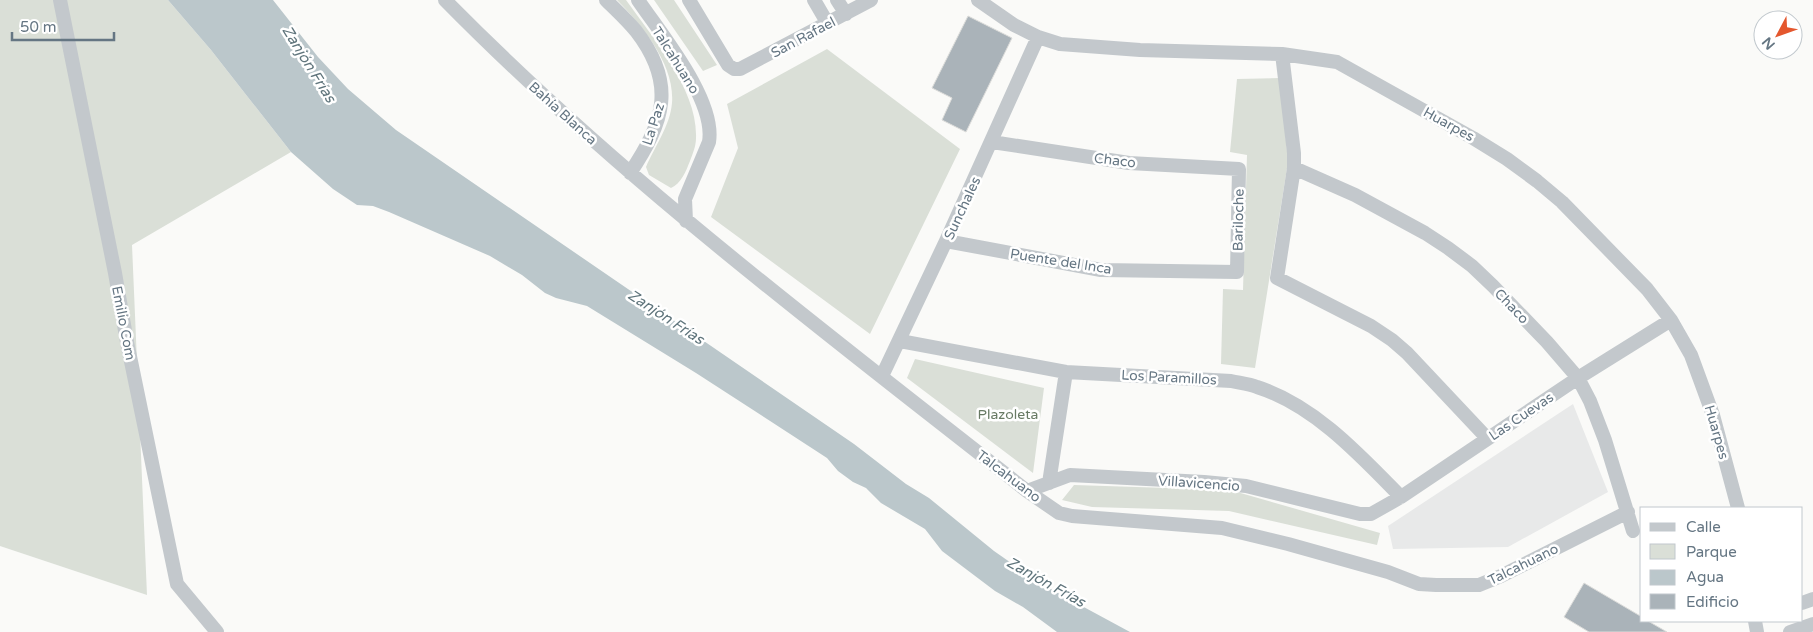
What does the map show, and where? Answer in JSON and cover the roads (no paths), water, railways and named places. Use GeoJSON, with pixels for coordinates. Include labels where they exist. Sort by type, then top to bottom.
{"type":"FeatureCollection","features":[{"type":"Feature","properties":{"kind":"street","name":"Emilio Com"},"geometry":{"type":"LineString","coordinates":[[60,0],[177,584],[217,632]]}},
{"type":"Feature","properties":{"kind":"street","name":"Bahía Blanca"},"geometry":{"type":"LineString","coordinates":[[445,0],[532,86],[686,221]]}},
{"type":"Feature","properties":{"kind":"street","name":"La Paz"},"geometry":{"type":"LineString","coordinates":[[606,0],[634,29],[646,46],[662,87],[662,100],[658,118],[647,147],[630,173]]}},
{"type":"Feature","properties":{"kind":"street","name":"Talcahuano"},"geometry":{"type":"LineString","coordinates":[[638,0],[688,74],[703,104],[710,126],[709,142],[685,199],[686,221],[1027,491],[1060,513],[1072,516],[1222,528],[1388,572],[1419,584],[1479,585],[1628,512]]}},
{"type":"Feature","properties":{"kind":"street","name":"San Rafael"},"geometry":{"type":"LineString","coordinates":[[690,0],[724,59],[734,69],[746,67],[871,0]]}},
{"type":"Feature","properties":{"kind":"street"},"geometry":{"type":"LineString","coordinates":[[814,0],[828,24]]}},
{"type":"Feature","properties":{"kind":"street"},"geometry":{"type":"LineString","coordinates":[[837,0],[846,14]]}},
{"type":"Feature","properties":{"kind":"street","name":"Huarpes"},"geometry":{"type":"LineString","coordinates":[[978,0],[1014,25],[1038,38],[1060,44],[1140,50],[1282,54],[1337,62],[1507,159],[1537,180],[1562,202],[1647,289],[1671,320],[1690,355],[1713,415],[1738,507]]}},
{"type":"Feature","properties":{"kind":"street","name":"Sunchales"},"geometry":{"type":"LineString","coordinates":[[882,376],[992,142],[1038,38]]}},
{"type":"Feature","properties":{"kind":"street"},"geometry":{"type":"LineString","coordinates":[[1282,54],[1294,153],[1294,168],[1277,278],[1371,326],[1392,340],[1408,353],[1487,438]]}},
{"type":"Feature","properties":{"kind":"street","name":"Chaco"},"geometry":{"type":"LineString","coordinates":[[992,142],[1130,163],[1239,169]]}},
{"type":"Feature","properties":{"kind":"street","name":"Chaco"},"geometry":{"type":"LineString","coordinates":[[1294,168],[1355,195],[1425,233],[1448,248],[1494,286],[1547,342],[1578,378],[1590,402],[1605,440],[1633,531]]}},
{"type":"Feature","properties":{"kind":"street","name":"Bariloche"},"geometry":{"type":"LineString","coordinates":[[1237,272],[1239,169]]}},
{"type":"Feature","properties":{"kind":"street","name":"Puente del Inca"},"geometry":{"type":"LineString","coordinates":[[946,241],[1101,270],[1237,272]]}},
{"type":"Feature","properties":{"kind":"street","name":"Las Cuevas"},"geometry":{"type":"LineString","coordinates":[[1371,514],[1400,497],[1578,378],[1671,320]]}},
{"type":"Feature","properties":{"kind":"street","name":"Los Paramillos"},"geometry":{"type":"LineString","coordinates":[[900,341],[1066,372],[1231,381],[1256,386],[1286,399],[1321,422],[1353,449],[1400,497]]}},
{"type":"Feature","properties":{"kind":"street"},"geometry":{"type":"LineString","coordinates":[[1049,483],[1066,372]]}},
{"type":"Feature","properties":{"kind":"street","name":"Villavicencio"},"geometry":{"type":"LineString","coordinates":[[1027,491],[1070,475],[1204,482],[1246,486],[1360,514],[1371,514]]}},
{"type":"Feature","properties":{"kind":"street"},"geometry":{"type":"LineString","coordinates":[[1790,632],[1813,624]]}},
{"type":"Feature","properties":{"kind":"water","name":"Zanjón Frías"},"geometry":{"type":"Polygon","coordinates":[[[168,0],[273,0],[318,57],[348,89],[396,130],[854,444],[906,484],[929,498],[994,551],[1027,574],[1130,632],[1057,632],[1023,607],[995,591],[942,551],[925,529],[881,503],[866,488],[853,482],[838,471],[827,458],[696,373],[587,306],[556,298],[545,293],[522,275],[490,256],[389,212],[373,206],[357,205],[333,189],[291,152],[211,50],[168,0]]]}},
{"type":"Feature","properties":{"kind":"park label","name":"Plazoleta"},"geometry":{"type":"Point","coordinates":[1008,414]}}]}
